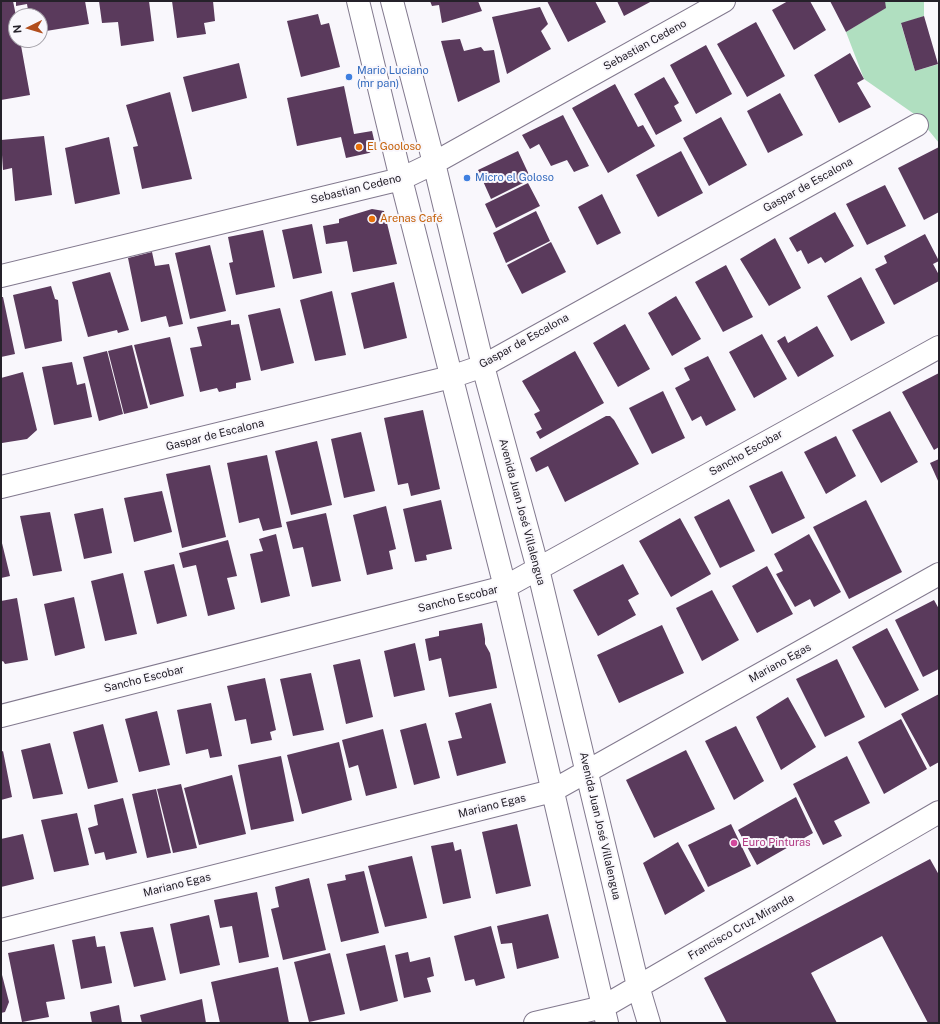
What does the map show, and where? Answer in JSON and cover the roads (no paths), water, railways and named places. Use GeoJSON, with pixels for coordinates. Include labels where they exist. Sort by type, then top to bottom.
{"type":"FeatureCollection","features":[{"type":"Feature","properties":{"kind":"street"},"geometry":{"type":"LineString","coordinates":[[358,1],[401,179],[504,587],[605,1015]]}},
{"type":"Feature","properties":{"kind":"street","name":"Avenida Juan José Villalengua"},"geometry":{"type":"LineString","coordinates":[[392,1],[434,163],[483,366],[538,569],[638,986],[649,1023]]}},
{"type":"Feature","properties":{"kind":"street","name":"Sebastian Cedeno"},"geometry":{"type":"LineString","coordinates":[[1,276],[401,179],[434,163],[724,1]]}},
{"type":"Feature","properties":{"kind":"street","name":"Gaspar de Escalona"},"geometry":{"type":"LineString","coordinates":[[1,487],[451,377],[483,366],[917,125]]}},
{"type":"Feature","properties":{"kind":"street","name":"Sancho Escobar"},"geometry":{"type":"LineString","coordinates":[[1,716],[504,587],[939,347]]}},
{"type":"Feature","properties":{"kind":"street","name":"Mariano Egas"},"geometry":{"type":"LineString","coordinates":[[1,930],[552,791],[939,574]]}},
{"type":"Feature","properties":{"kind":"street","name":"Francisco Cruz Miranda"},"geometry":{"type":"LineString","coordinates":[[535,1023],[605,1015],[638,986],[939,812]]}},
{"type":"Feature","properties":{"kind":"place","name":"Mario Luciano (mr pan)"},"geometry":{"type":"Point","coordinates":[349,77]}},
{"type":"Feature","properties":{"kind":"place","name":"El Gooloso"},"geometry":{"type":"Point","coordinates":[359,147]}},
{"type":"Feature","properties":{"kind":"place","name":"Micro el Goloso"},"geometry":{"type":"Point","coordinates":[467,178]}},
{"type":"Feature","properties":{"kind":"place","name":"Arenas Café"},"geometry":{"type":"Point","coordinates":[372,219]}},
{"type":"Feature","properties":{"kind":"place","name":"Euro Pinturas"},"geometry":{"type":"Point","coordinates":[734,843]}}]}
